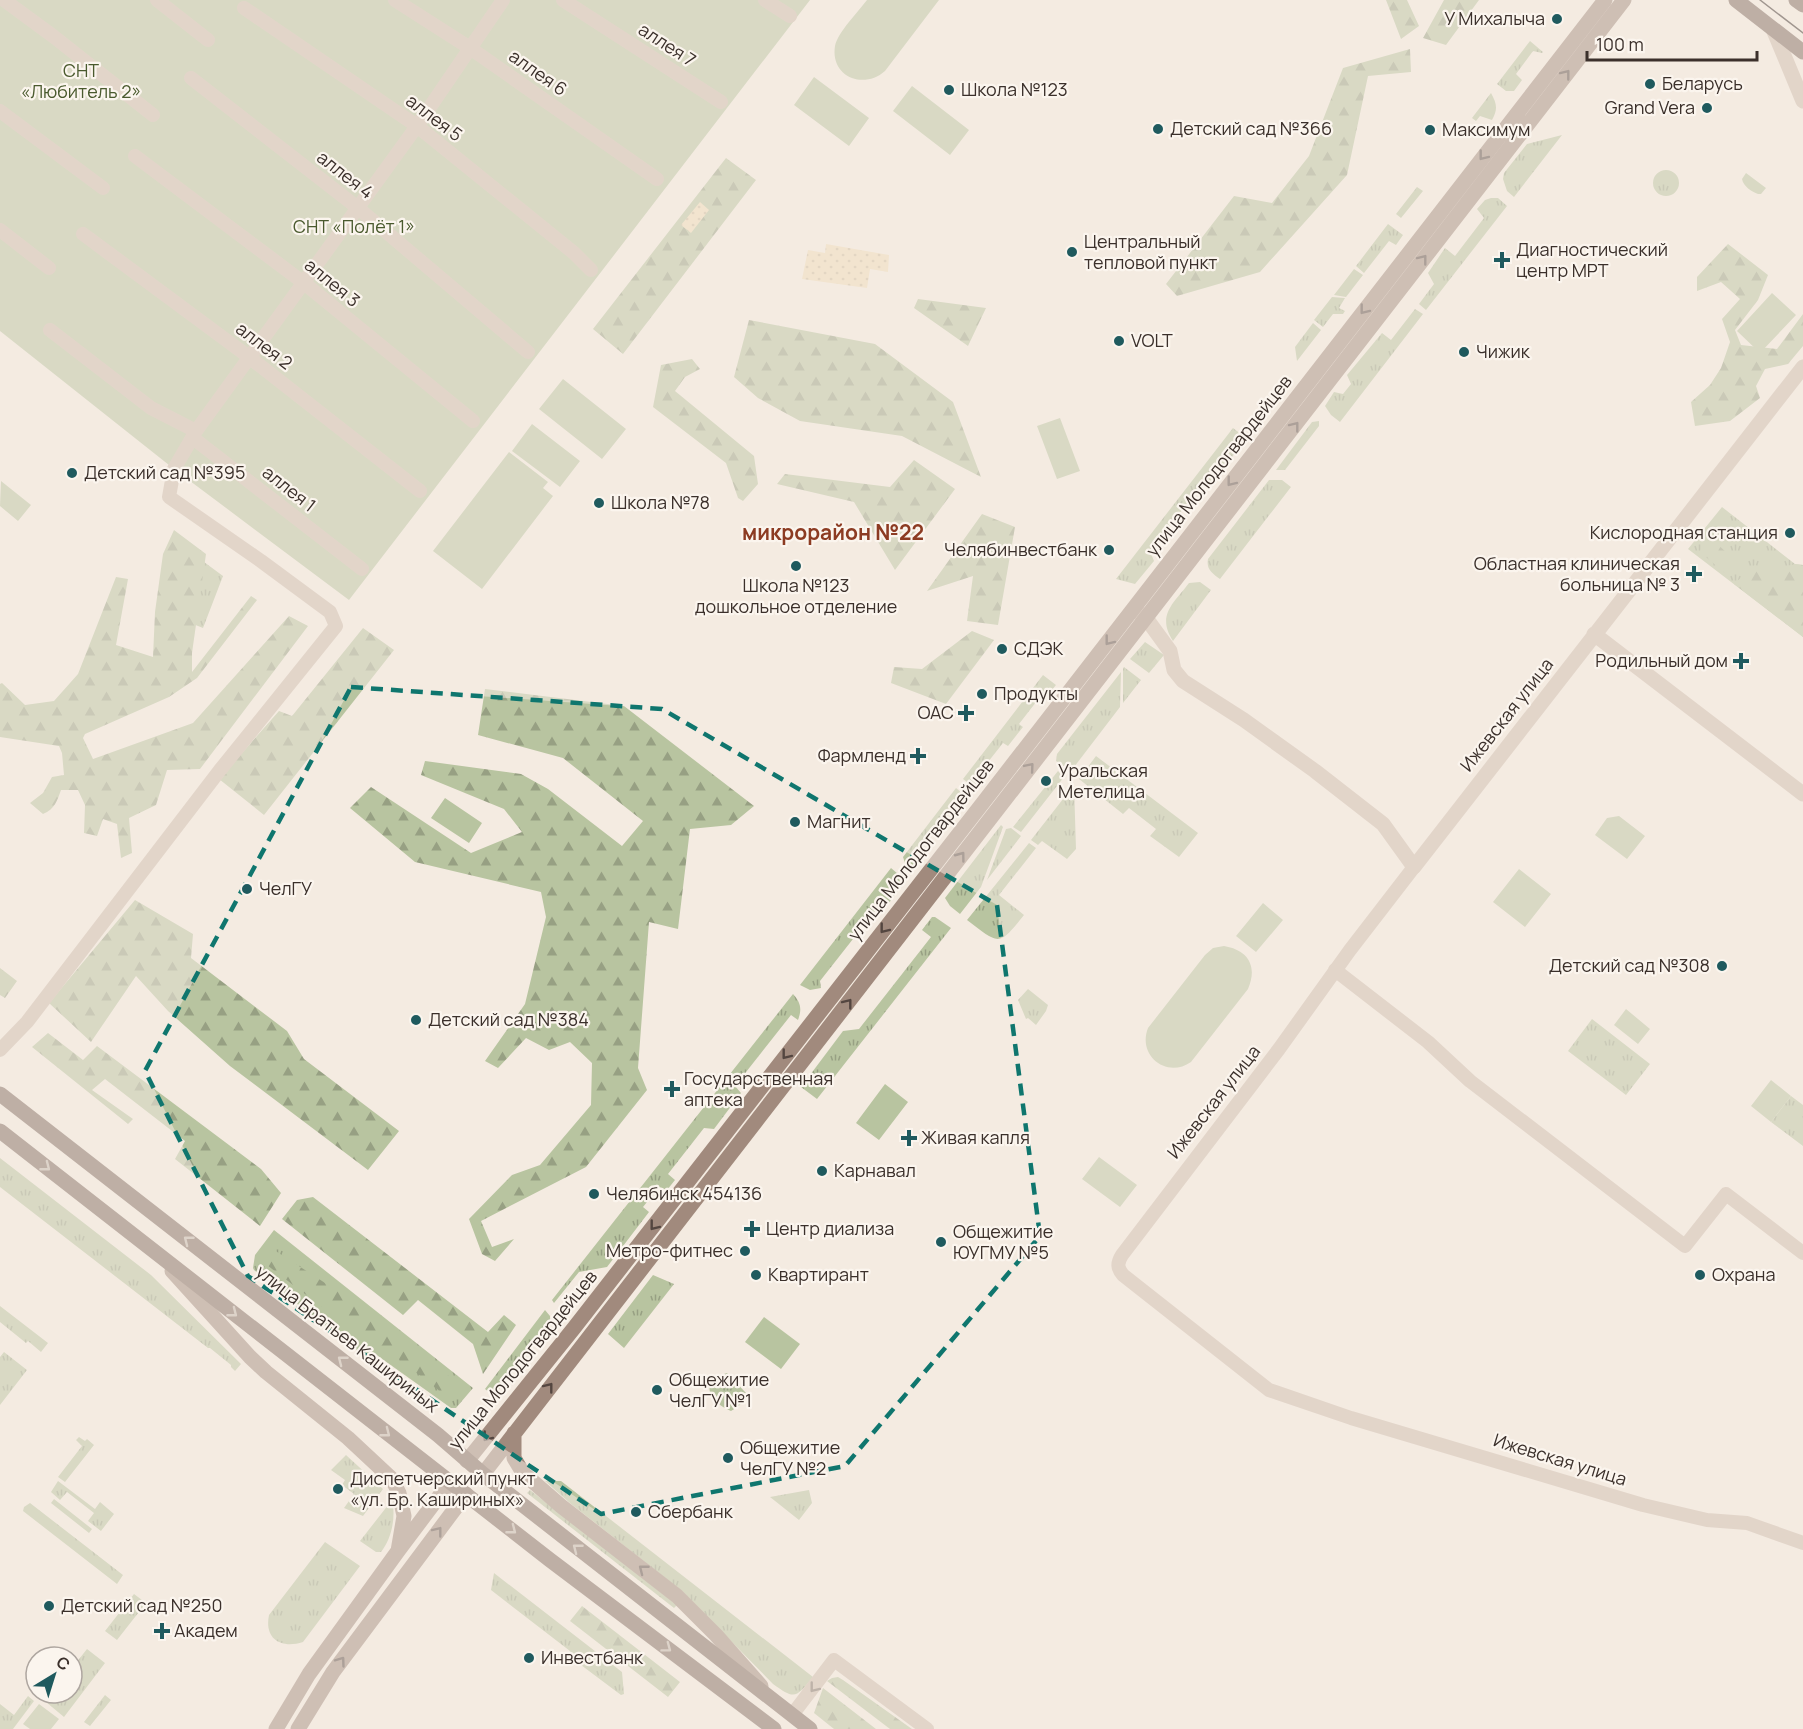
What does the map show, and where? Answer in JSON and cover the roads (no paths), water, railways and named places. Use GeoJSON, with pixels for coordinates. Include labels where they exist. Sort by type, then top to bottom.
{"type":"FeatureCollection","features":[{"type":"Feature","properties":{"kind":"main road","name":"улица Молодогвардейцев"},"geometry":{"type":"LineString","coordinates":[[298,1729],[333,1672],[466,1494],[1140,613],[1605,0]]}},
{"type":"Feature","properties":{"kind":"main road","name":"улица Молодогвардейцев"},"geometry":{"type":"LineString","coordinates":[[276,1729],[293,1698],[450,1482],[1624,0]]}},
{"type":"Feature","properties":{"kind":"main road"},"geometry":{"type":"LineString","coordinates":[[1736,0],[1803,52]]}},
{"type":"Feature","properties":{"kind":"main road"},"geometry":{"type":"LineString","coordinates":[[1796,0],[1803,5]]}},
{"type":"Feature","properties":{"kind":"main road","name":"улица Братьев Кашириных"},"geometry":{"type":"LineString","coordinates":[[0,1094],[421,1421],[483,1474],[810,1729]]}},
{"type":"Feature","properties":{"kind":"main road"},"geometry":{"type":"LineString","coordinates":[[0,1131],[450,1482],[774,1729]]}},
{"type":"Feature","properties":{"kind":"main road"},"geometry":{"type":"LineString","coordinates":[[154,1251],[250,1357],[348,1437],[392,1479],[399,1493],[404,1516],[398,1551]]}},
{"type":"Feature","properties":{"kind":"main road"},"geometry":{"type":"LineString","coordinates":[[514,1433],[514,1458],[523,1473],[561,1506],[683,1602],[717,1635],[773,1700]]}},
{"type":"Feature","properties":{"kind":"main road"},"geometry":{"type":"LineString","coordinates":[[293,1698],[309,1710]]}},
{"type":"Feature","properties":{"kind":"street"},"geometry":{"type":"LineString","coordinates":[[4,0],[153,115]]}},
{"type":"Feature","properties":{"kind":"street"},"geometry":{"type":"LineString","coordinates":[[157,0],[208,40]]}},
{"type":"Feature","properties":{"kind":"street","name":"аллея 6"},"geometry":{"type":"LineString","coordinates":[[395,0],[470,48],[657,179]]}},
{"type":"Feature","properties":{"kind":"street"},"geometry":{"type":"LineString","coordinates":[[0,1050],[27,1022],[213,778],[336,626],[330,612],[169,497],[174,469],[194,434],[417,126],[503,0]]}},
{"type":"Feature","properties":{"kind":"street","name":"аллея 7"},"geometry":{"type":"LineString","coordinates":[[563,0],[721,102]]}},
{"type":"Feature","properties":{"kind":"street"},"geometry":{"type":"LineString","coordinates":[[765,0],[790,16]]}},
{"type":"Feature","properties":{"kind":"street","name":"аллея 5"},"geometry":{"type":"LineString","coordinates":[[244,8],[417,126],[574,253],[591,270]]}},
{"type":"Feature","properties":{"kind":"street"},"geometry":{"type":"LineString","coordinates":[[1773,29],[1803,101]]}},
{"type":"Feature","properties":{"kind":"street","name":"аллея 4"},"geometry":{"type":"LineString","coordinates":[[191,78],[358,208],[528,352]]}},
{"type":"Feature","properties":{"kind":"street"},"geometry":{"type":"LineString","coordinates":[[0,111],[103,188]]}},
{"type":"Feature","properties":{"kind":"street","name":"аллея 3"},"geometry":{"type":"LineString","coordinates":[[135,156],[304,283],[473,421]]}},
{"type":"Feature","properties":{"kind":"street"},"geometry":{"type":"LineString","coordinates":[[0,230],[49,268]]}},
{"type":"Feature","properties":{"kind":"street","name":"аллея 2"},"geometry":{"type":"LineString","coordinates":[[83,234],[249,357],[420,491]]}},
{"type":"Feature","properties":{"kind":"street","name":"аллея 1"},"geometry":{"type":"LineString","coordinates":[[50,330],[151,408],[194,434],[362,569]]}},
{"type":"Feature","properties":{"kind":"street","name":"Ижевская улица"},"geometry":{"type":"LineString","coordinates":[[1803,367],[1335,970],[1279,1049],[1122,1255],[1118,1265],[1119,1271],[1269,1390],[1351,1418],[1643,1505],[1707,1520],[1747,1523],[1803,1542]]}},
{"type":"Feature","properties":{"kind":"street"},"geometry":{"type":"LineString","coordinates":[[1140,613],[1170,651],[1174,670],[1183,681],[1244,720],[1307,765],[1383,824],[1414,867]]}},
{"type":"Feature","properties":{"kind":"street"},"geometry":{"type":"LineString","coordinates":[[1594,634],[1803,794]]}},
{"type":"Feature","properties":{"kind":"street"},"geometry":{"type":"LineString","coordinates":[[1335,970],[1428,1042],[1470,1081],[1685,1246],[1726,1194],[1803,1253]]}},
{"type":"Feature","properties":{"kind":"street"},"geometry":{"type":"LineString","coordinates":[[792,1715],[834,1660],[927,1729]]}},
{"type":"Feature","properties":{"kind":"tram line"},"geometry":{"type":"LineString","coordinates":[[1760,0],[1803,33]]}},
{"type":"Feature","properties":{"kind":"place","name":"У Михалыча"},"geometry":{"type":"Point","coordinates":[1557,19]}},
{"type":"Feature","properties":{"kind":"place","name":"Беларусь"},"geometry":{"type":"Point","coordinates":[1650,84]}},
{"type":"Feature","properties":{"kind":"place","name":"Школа №123"},"geometry":{"type":"Point","coordinates":[949,90]}},
{"type":"Feature","properties":{"kind":"place","name":"Grand Vera"},"geometry":{"type":"Point","coordinates":[1707,108]}},
{"type":"Feature","properties":{"kind":"place","name":"Детский сад №366"},"geometry":{"type":"Point","coordinates":[1158,129]}},
{"type":"Feature","properties":{"kind":"place","name":"Максимум"},"geometry":{"type":"Point","coordinates":[1430,130]}},
{"type":"Feature","properties":{"kind":"place","name":"Центральный тепловой пункт"},"geometry":{"type":"Point","coordinates":[1072,252]}},
{"type":"Feature","properties":{"kind":"place","name":"Диагностический центр МРТ"},"geometry":{"type":"Point","coordinates":[1502,260]}},
{"type":"Feature","properties":{"kind":"place","name":"VOLT"},"geometry":{"type":"Point","coordinates":[1119,341]}},
{"type":"Feature","properties":{"kind":"place","name":"Чижик"},"geometry":{"type":"Point","coordinates":[1464,352]}},
{"type":"Feature","properties":{"kind":"place","name":"Детский сад №395"},"geometry":{"type":"Point","coordinates":[72,473]}},
{"type":"Feature","properties":{"kind":"place","name":"Школа №78"},"geometry":{"type":"Point","coordinates":[599,503]}},
{"type":"Feature","properties":{"kind":"place","name":"Кислородная станция"},"geometry":{"type":"Point","coordinates":[1790,533]}},
{"type":"Feature","properties":{"kind":"place","name":"Челябинвестбанк"},"geometry":{"type":"Point","coordinates":[1109,550]}},
{"type":"Feature","properties":{"kind":"place","name":"Школа №123 дошкольное отделение"},"geometry":{"type":"Point","coordinates":[796,566]}},
{"type":"Feature","properties":{"kind":"place","name":"Областная клиническая больница № 3"},"geometry":{"type":"Point","coordinates":[1694,574]}},
{"type":"Feature","properties":{"kind":"place","name":"СДЭК"},"geometry":{"type":"Point","coordinates":[1002,649]}},
{"type":"Feature","properties":{"kind":"place","name":"Родильный дом"},"geometry":{"type":"Point","coordinates":[1741,661]}},
{"type":"Feature","properties":{"kind":"place","name":"Продукты"},"geometry":{"type":"Point","coordinates":[982,694]}},
{"type":"Feature","properties":{"kind":"place","name":"ОАС"},"geometry":{"type":"Point","coordinates":[966,713]}},
{"type":"Feature","properties":{"kind":"place","name":"Фармленд"},"geometry":{"type":"Point","coordinates":[918,756]}},
{"type":"Feature","properties":{"kind":"place","name":"Уральская Метелица"},"geometry":{"type":"Point","coordinates":[1046,781]}},
{"type":"Feature","properties":{"kind":"place","name":"Магнит"},"geometry":{"type":"Point","coordinates":[795,822]}},
{"type":"Feature","properties":{"kind":"place","name":"ЧелГУ"},"geometry":{"type":"Point","coordinates":[247,889]}},
{"type":"Feature","properties":{"kind":"place","name":"Детский сад №308"},"geometry":{"type":"Point","coordinates":[1722,966]}},
{"type":"Feature","properties":{"kind":"place","name":"Детский сад №384"},"geometry":{"type":"Point","coordinates":[416,1020]}},
{"type":"Feature","properties":{"kind":"place","name":"Государственная аптека"},"geometry":{"type":"Point","coordinates":[672,1089]}},
{"type":"Feature","properties":{"kind":"place","name":"Живая капля"},"geometry":{"type":"Point","coordinates":[909,1138]}},
{"type":"Feature","properties":{"kind":"place","name":"Карнавал"},"geometry":{"type":"Point","coordinates":[822,1171]}},
{"type":"Feature","properties":{"kind":"place","name":"Челябинск 454136"},"geometry":{"type":"Point","coordinates":[594,1194]}},
{"type":"Feature","properties":{"kind":"place","name":"Центр диализа"},"geometry":{"type":"Point","coordinates":[752,1229]}},
{"type":"Feature","properties":{"kind":"place","name":"Общежитие ЮУГМУ №5"},"geometry":{"type":"Point","coordinates":[941,1242]}},
{"type":"Feature","properties":{"kind":"place","name":"Метро-фитнес"},"geometry":{"type":"Point","coordinates":[745,1251]}},
{"type":"Feature","properties":{"kind":"place","name":"Квартирант"},"geometry":{"type":"Point","coordinates":[756,1275]}},
{"type":"Feature","properties":{"kind":"place","name":"Охрана"},"geometry":{"type":"Point","coordinates":[1700,1275]}},
{"type":"Feature","properties":{"kind":"place","name":"Общежитие ЧелГУ №1"},"geometry":{"type":"Point","coordinates":[657,1390]}},
{"type":"Feature","properties":{"kind":"place","name":"Общежитие ЧелГУ №2"},"geometry":{"type":"Point","coordinates":[728,1458]}},
{"type":"Feature","properties":{"kind":"place","name":"Диспетчерский пункт «ул. Бр. Кашириных»"},"geometry":{"type":"Point","coordinates":[338,1489]}},
{"type":"Feature","properties":{"kind":"place","name":"Сбербанк"},"geometry":{"type":"Point","coordinates":[636,1512]}},
{"type":"Feature","properties":{"kind":"place","name":"Детский сад №250"},"geometry":{"type":"Point","coordinates":[49,1606]}},
{"type":"Feature","properties":{"kind":"place","name":"Академ"},"geometry":{"type":"Point","coordinates":[162,1631]}},
{"type":"Feature","properties":{"kind":"place","name":"Инвестбанк"},"geometry":{"type":"Point","coordinates":[529,1658]}},
{"type":"Feature","properties":{"kind":"district","name":"микрорайон №22"},"geometry":{"type":"Point","coordinates":[833,533]}},
{"type":"Feature","properties":{"kind":"park label","name":"СНТ «Любитель 2»"},"geometry":{"type":"Point","coordinates":[81,82]}},
{"type":"Feature","properties":{"kind":"park label","name":"СНТ «Полёт 1»"},"geometry":{"type":"Point","coordinates":[354,227]}}]}
